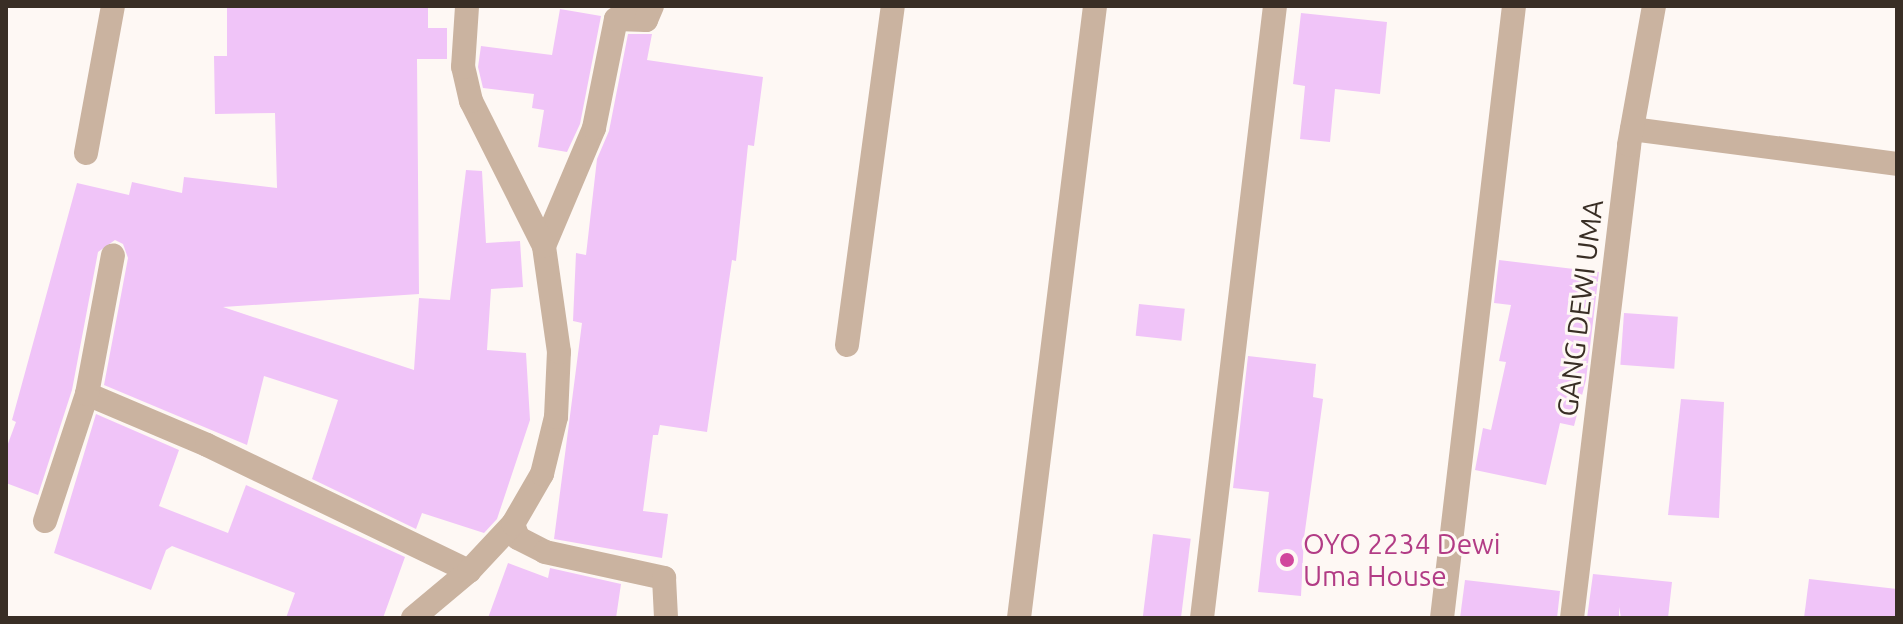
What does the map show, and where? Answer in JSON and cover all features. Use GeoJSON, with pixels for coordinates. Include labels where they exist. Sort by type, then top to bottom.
{"type":"FeatureCollection","features":[{"type":"Feature","properties":{"kind":"street"},"geometry":{"type":"LineString","coordinates":[[86,153],[113,6]]}},
{"type":"Feature","properties":{"kind":"street"},"geometry":{"type":"LineString","coordinates":[[413,618],[469,571],[513,524],[542,474],[556,417],[559,352],[544,246],[471,101],[463,67],[467,6]]}},
{"type":"Feature","properties":{"kind":"street"},"geometry":{"type":"LineString","coordinates":[[544,246],[594,128],[616,19],[646,20],[652,6]]}},
{"type":"Feature","properties":{"kind":"street"},"geometry":{"type":"LineString","coordinates":[[847,345],[893,6]]}},
{"type":"Feature","properties":{"kind":"street"},"geometry":{"type":"LineString","coordinates":[[1019,618],[1095,6]]}},
{"type":"Feature","properties":{"kind":"street"},"geometry":{"type":"LineString","coordinates":[[1202,618],[1275,6]]}},
{"type":"Feature","properties":{"kind":"street"},"geometry":{"type":"LineString","coordinates":[[1442,618],[1514,6]]}},
{"type":"Feature","properties":{"kind":"street","name":"GANG DEWI UMA"},"geometry":{"type":"LineString","coordinates":[[1572,618],[1632,129],[1654,6]]}},
{"type":"Feature","properties":{"kind":"street"},"geometry":{"type":"LineString","coordinates":[[1632,129],[1897,164]]}},
{"type":"Feature","properties":{"kind":"street"},"geometry":{"type":"LineString","coordinates":[[45,521],[87,394],[113,255]]}},
{"type":"Feature","properties":{"kind":"street"},"geometry":{"type":"LineString","coordinates":[[87,394],[207,445],[469,571]]}},
{"type":"Feature","properties":{"kind":"street"},"geometry":{"type":"LineString","coordinates":[[513,524],[518,538],[545,552],[664,578],[666,618]]}},
{"type":"Feature","properties":{"kind":"building"},"geometry":{"type":"Polygon","coordinates":[[[227,6],[428,6],[428,28],[447,28],[447,59],[417,59],[419,294],[223,307],[414,370],[419,298],[450,300],[466,170],[482,171],[486,243],[520,241],[523,287],[491,289],[487,350],[526,353],[530,420],[497,519],[484,533],[422,513],[416,529],[312,479],[338,400],[264,376],[247,445],[104,385],[128,258],[123,244],[115,240],[98,252],[72,390],[38,495],[6,483],[6,449],[16,422],[12,420],[77,183],[129,195],[132,182],[182,193],[184,177],[277,188],[275,113],[215,114],[214,56],[227,56],[227,6]]]}},
{"type":"Feature","properties":{"kind":"building"},"geometry":{"type":"Polygon","coordinates":[[[560,9],[601,16],[580,124],[567,152],[538,147],[544,110],[532,108],[534,94],[483,88],[478,67],[481,46],[552,55],[560,9]]]}},
{"type":"Feature","properties":{"kind":"building"},"geometry":{"type":"Polygon","coordinates":[[[1301,13],[1387,22],[1380,94],[1335,89],[1330,142],[1300,139],[1305,86],[1293,84],[1301,13]]]}},
{"type":"Feature","properties":{"kind":"building"},"geometry":{"type":"Polygon","coordinates":[[[628,34],[652,34],[647,60],[763,77],[754,146],[748,145],[736,261],[732,260],[707,432],[660,425],[658,435],[653,435],[643,511],[668,514],[662,558],[554,539],[582,323],[573,321],[576,253],[586,255],[597,159],[609,131],[628,34]]]}},
{"type":"Feature","properties":{"kind":"building"},"geometry":{"type":"Polygon","coordinates":[[[1499,260],[1599,272],[1586,380],[1574,426],[1560,423],[1546,485],[1475,470],[1483,428],[1491,430],[1506,362],[1499,361],[1511,305],[1494,303],[1499,260]]]}},
{"type":"Feature","properties":{"kind":"building"},"geometry":{"type":"Polygon","coordinates":[[[1139,304],[1185,309],[1181,341],[1136,336],[1139,304]]]}},
{"type":"Feature","properties":{"kind":"building"},"geometry":{"type":"Polygon","coordinates":[[[1624,313],[1678,317],[1674,369],[1620,365],[1624,313]]]}},
{"type":"Feature","properties":{"kind":"building"},"geometry":{"type":"Polygon","coordinates":[[[1248,356],[1316,364],[1313,397],[1323,399],[1304,538],[1301,596],[1258,592],[1269,492],[1233,488],[1248,356]]]}},
{"type":"Feature","properties":{"kind":"building"},"geometry":{"type":"Polygon","coordinates":[[[1681,399],[1724,402],[1719,518],[1668,515],[1681,399]]]}},
{"type":"Feature","properties":{"kind":"building"},"geometry":{"type":"Polygon","coordinates":[[[96,414],[179,450],[159,506],[228,533],[246,485],[405,557],[383,618],[286,618],[295,593],[172,546],[166,550],[151,590],[54,553],[96,414]]]}},
{"type":"Feature","properties":{"kind":"building"},"geometry":{"type":"Polygon","coordinates":[[[1153,534],[1191,539],[1181,618],[1143,618],[1153,534]]]}},
{"type":"Feature","properties":{"kind":"building"},"geometry":{"type":"Polygon","coordinates":[[[508,563],[548,578],[550,568],[621,584],[616,618],[488,618],[508,563]]]}},
{"type":"Feature","properties":{"kind":"building"},"geometry":{"type":"Polygon","coordinates":[[[1593,574],[1672,582],[1668,618],[1621,618],[1619,607],[1619,618],[1587,618],[1593,574]]]}},
{"type":"Feature","properties":{"kind":"building"},"geometry":{"type":"Polygon","coordinates":[[[1809,579],[1897,589],[1897,618],[1804,618],[1809,579]]]}},
{"type":"Feature","properties":{"kind":"building"},"geometry":{"type":"Polygon","coordinates":[[[1465,580],[1560,591],[1557,618],[1460,618],[1465,580]]]}},
{"type":"Feature","properties":{"kind":"place","name":"OYO 2234 Dewi Uma House"},"geometry":{"type":"Point","coordinates":[1287,560]}}]}
